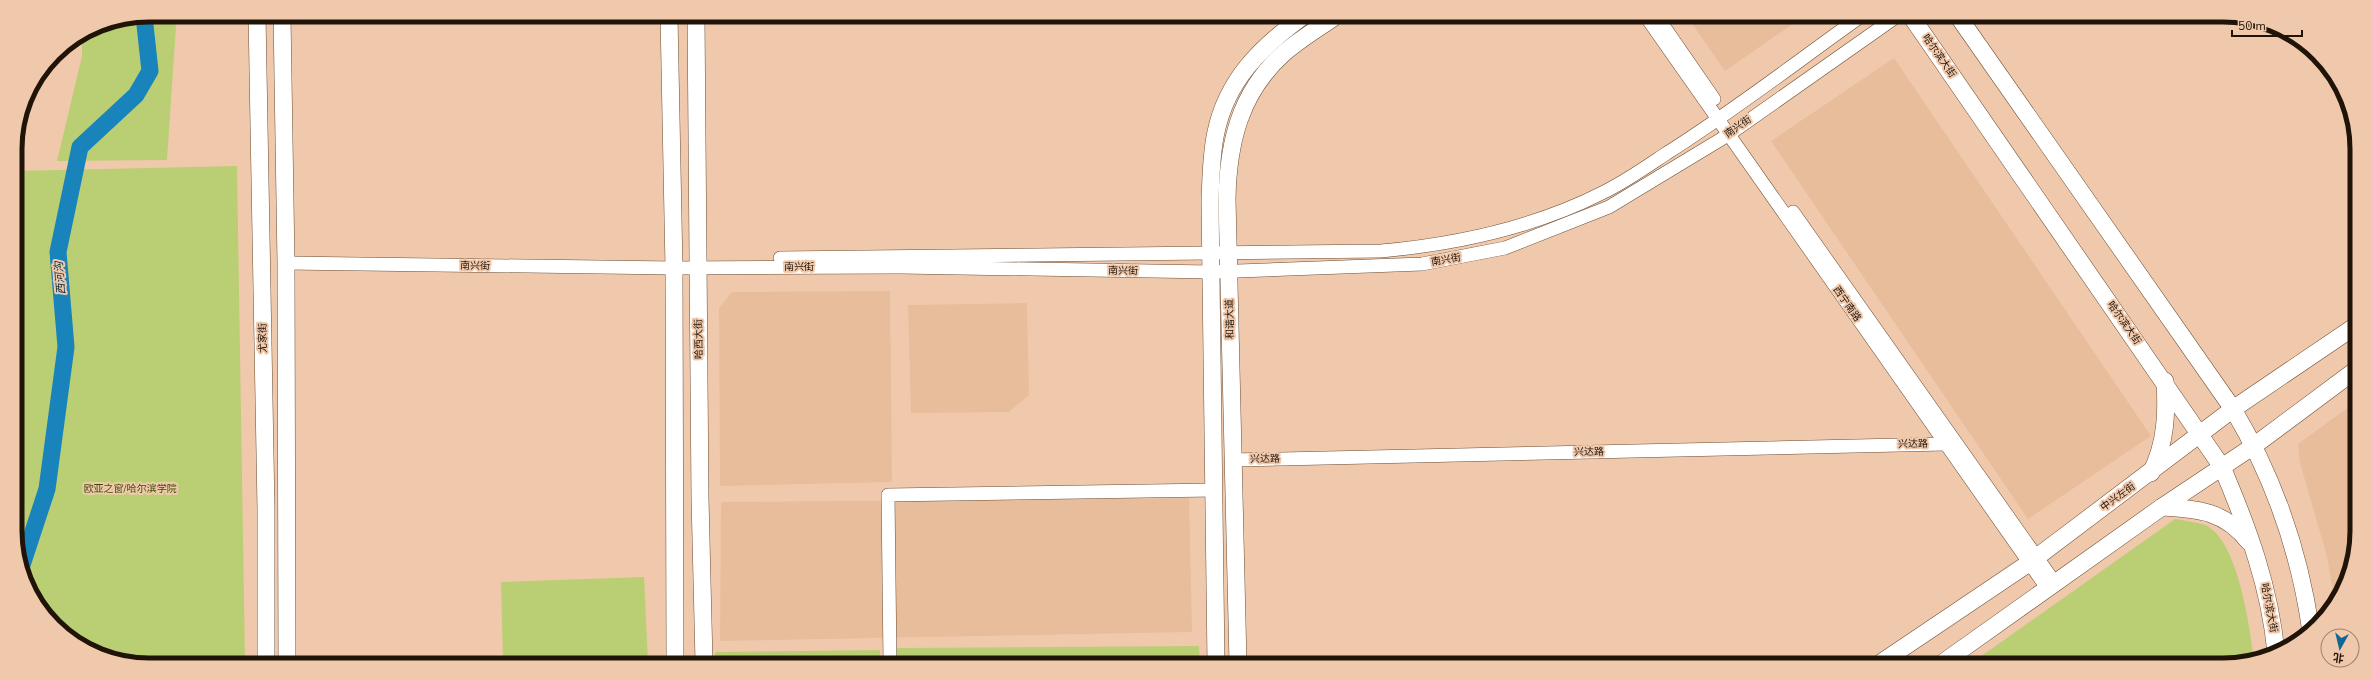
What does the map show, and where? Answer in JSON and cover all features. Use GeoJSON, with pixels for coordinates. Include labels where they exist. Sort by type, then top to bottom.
{"type":"FeatureCollection","features":[{"type":"Feature","properties":{"kind":"main road","name":"尤家街"},"geometry":{"type":"LineString","coordinates":[[257,22],[266,658]]}},
{"type":"Feature","properties":{"kind":"main road"},"geometry":{"type":"LineString","coordinates":[[282,22],[286,259],[287,658]]}},
{"type":"Feature","properties":{"kind":"main road"},"geometry":{"type":"LineString","coordinates":[[670,22],[674,264],[675,658]]}},
{"type":"Feature","properties":{"kind":"main road","name":"哈西大街"},"geometry":{"type":"LineString","coordinates":[[696,22],[704,658]]}},
{"type":"Feature","properties":{"kind":"main road","name":"和谐大道"},"geometry":{"type":"LineString","coordinates":[[1216,658],[1210,200],[1213,147],[1221,113],[1235,84],[1247,66],[1271,39],[1296,22]]}},
{"type":"Feature","properties":{"kind":"main road","name":"和谐大道"},"geometry":{"type":"LineString","coordinates":[[1238,658],[1228,252],[1227,174],[1230,148],[1240,113],[1259,80],[1284,53],[1327,22]]}},
{"type":"Feature","properties":{"kind":"main road","name":"哈尔滨大街"},"geometry":{"type":"LineString","coordinates":[[1915,22],[2165,381],[2222,467],[2255,549],[2270,607],[2275,646]]}},
{"type":"Feature","properties":{"kind":"main road"},"geometry":{"type":"LineString","coordinates":[[1962,22],[2234,410],[2255,445],[2278,501],[2295,550],[2309,624]]}},
{"type":"Feature","properties":{"kind":"main road","name":"中兴左街"},"geometry":{"type":"LineString","coordinates":[[1888,658],[2033,560],[2151,473],[2200,434],[2350,330]]}},
{"type":"Feature","properties":{"kind":"main road"},"geometry":{"type":"LineString","coordinates":[[1949,658],[2162,506],[2255,445],[2350,374]]}},
{"type":"Feature","properties":{"kind":"main road"},"geometry":{"type":"LineString","coordinates":[[2151,473],[2163,442],[2166,418],[2165,381]]}},
{"type":"Feature","properties":{"kind":"main road"},"geometry":{"type":"LineString","coordinates":[[2162,506],[2197,510],[2222,518],[2242,532],[2255,549]]}},
{"type":"Feature","properties":{"kind":"street","name":"西宁南路"},"geometry":{"type":"LineString","coordinates":[[1650,22],[1732,132],[2051,586]]}},
{"type":"Feature","properties":{"kind":"street","name":"西宁南路"},"geometry":{"type":"LineString","coordinates":[[1661,22],[1722,118]]}},
{"type":"Feature","properties":{"kind":"street","name":"南兴街"},"geometry":{"type":"LineString","coordinates":[[286,259],[674,264],[1211,252],[1381,250],[1415,247],[1480,236],[1536,220],[1602,194],[1722,118],[1853,22]]}},
{"type":"Feature","properties":{"kind":"street","name":"南兴街"},"geometry":{"type":"LineString","coordinates":[[698,263],[1212,272],[1422,264],[1505,248],[1609,207],[1732,132],[1888,22]]}},
{"type":"Feature","properties":{"kind":"street","name":"西宁南路"},"geometry":{"type":"LineString","coordinates":[[1732,132],[1945,444],[2033,560]]}},
{"type":"Feature","properties":{"kind":"street","name":"兴达路"},"geometry":{"type":"LineString","coordinates":[[1234,460],[1945,444]]}},
{"type":"Feature","properties":{"kind":"street"},"geometry":{"type":"LineString","coordinates":[[890,658],[888,495],[1214,490]]}},
{"type":"Feature","properties":{"kind":"shaded area"},"geometry":{"type":"Polygon","coordinates":[[[1691,22],[1796,22],[1725,71],[1691,22]]]}},
{"type":"Feature","properties":{"kind":"shaded area"},"geometry":{"type":"Polygon","coordinates":[[[1894,58],[2151,436],[2028,519],[1771,141],[1894,58]]]}},
{"type":"Feature","properties":{"kind":"shaded area"},"geometry":{"type":"Polygon","coordinates":[[[890,291],[892,482],[720,486],[719,308],[732,292],[890,291]]]}},
{"type":"Feature","properties":{"kind":"shaded area"},"geometry":{"type":"Polygon","coordinates":[[[1027,303],[1029,395],[1009,412],[911,413],[908,305],[1027,303]]]}},
{"type":"Feature","properties":{"kind":"shaded area"},"geometry":{"type":"Polygon","coordinates":[[[2350,406],[2349,547],[2346,564],[2333,593],[2327,556],[2300,463],[2298,444],[2350,406]]]}},
{"type":"Feature","properties":{"kind":"shaded area"},"geometry":{"type":"Polygon","coordinates":[[[1189,498],[1192,632],[720,641],[721,502],[1189,498]]]}},
{"type":"Feature","properties":{"kind":"green space"},"geometry":{"type":"Polygon","coordinates":[[[176,22],[167,160],[57,161],[82,56],[82,41],[108,29],[133,23],[176,22]]]}},
{"type":"Feature","properties":{"kind":"green space","name":"欧亚之窗/哈尔滨学院"},"geometry":{"type":"Polygon","coordinates":[[[237,166],[245,658],[149,658],[116,654],[86,641],[72,632],[54,615],[43,601],[35,587],[24,556],[22,531],[22,171],[237,166]]]}},
{"type":"Feature","properties":{"kind":"green space"},"geometry":{"type":"Polygon","coordinates":[[[2175,519],[2205,525],[2216,534],[2226,548],[2234,565],[2240,586],[2253,654],[2231,658],[1978,658],[2175,519]]]}},
{"type":"Feature","properties":{"kind":"green space"},"geometry":{"type":"Polygon","coordinates":[[[644,577],[648,658],[503,658],[501,582],[644,577]]]}},
{"type":"Feature","properties":{"kind":"green space"},"geometry":{"type":"Polygon","coordinates":[[[1199,646],[1200,658],[896,658],[896,648],[1199,646]]]}},
{"type":"Feature","properties":{"kind":"green space"},"geometry":{"type":"Polygon","coordinates":[[[880,650],[880,658],[715,658],[715,652],[880,650]]]}},
{"type":"Feature","properties":{"kind":"waterway","name":"西河沟"},"geometry":{"type":"LineString","coordinates":[[24,557],[47,489],[66,347],[58,252],[80,147],[136,95],[150,71],[145,22]]}}]}
